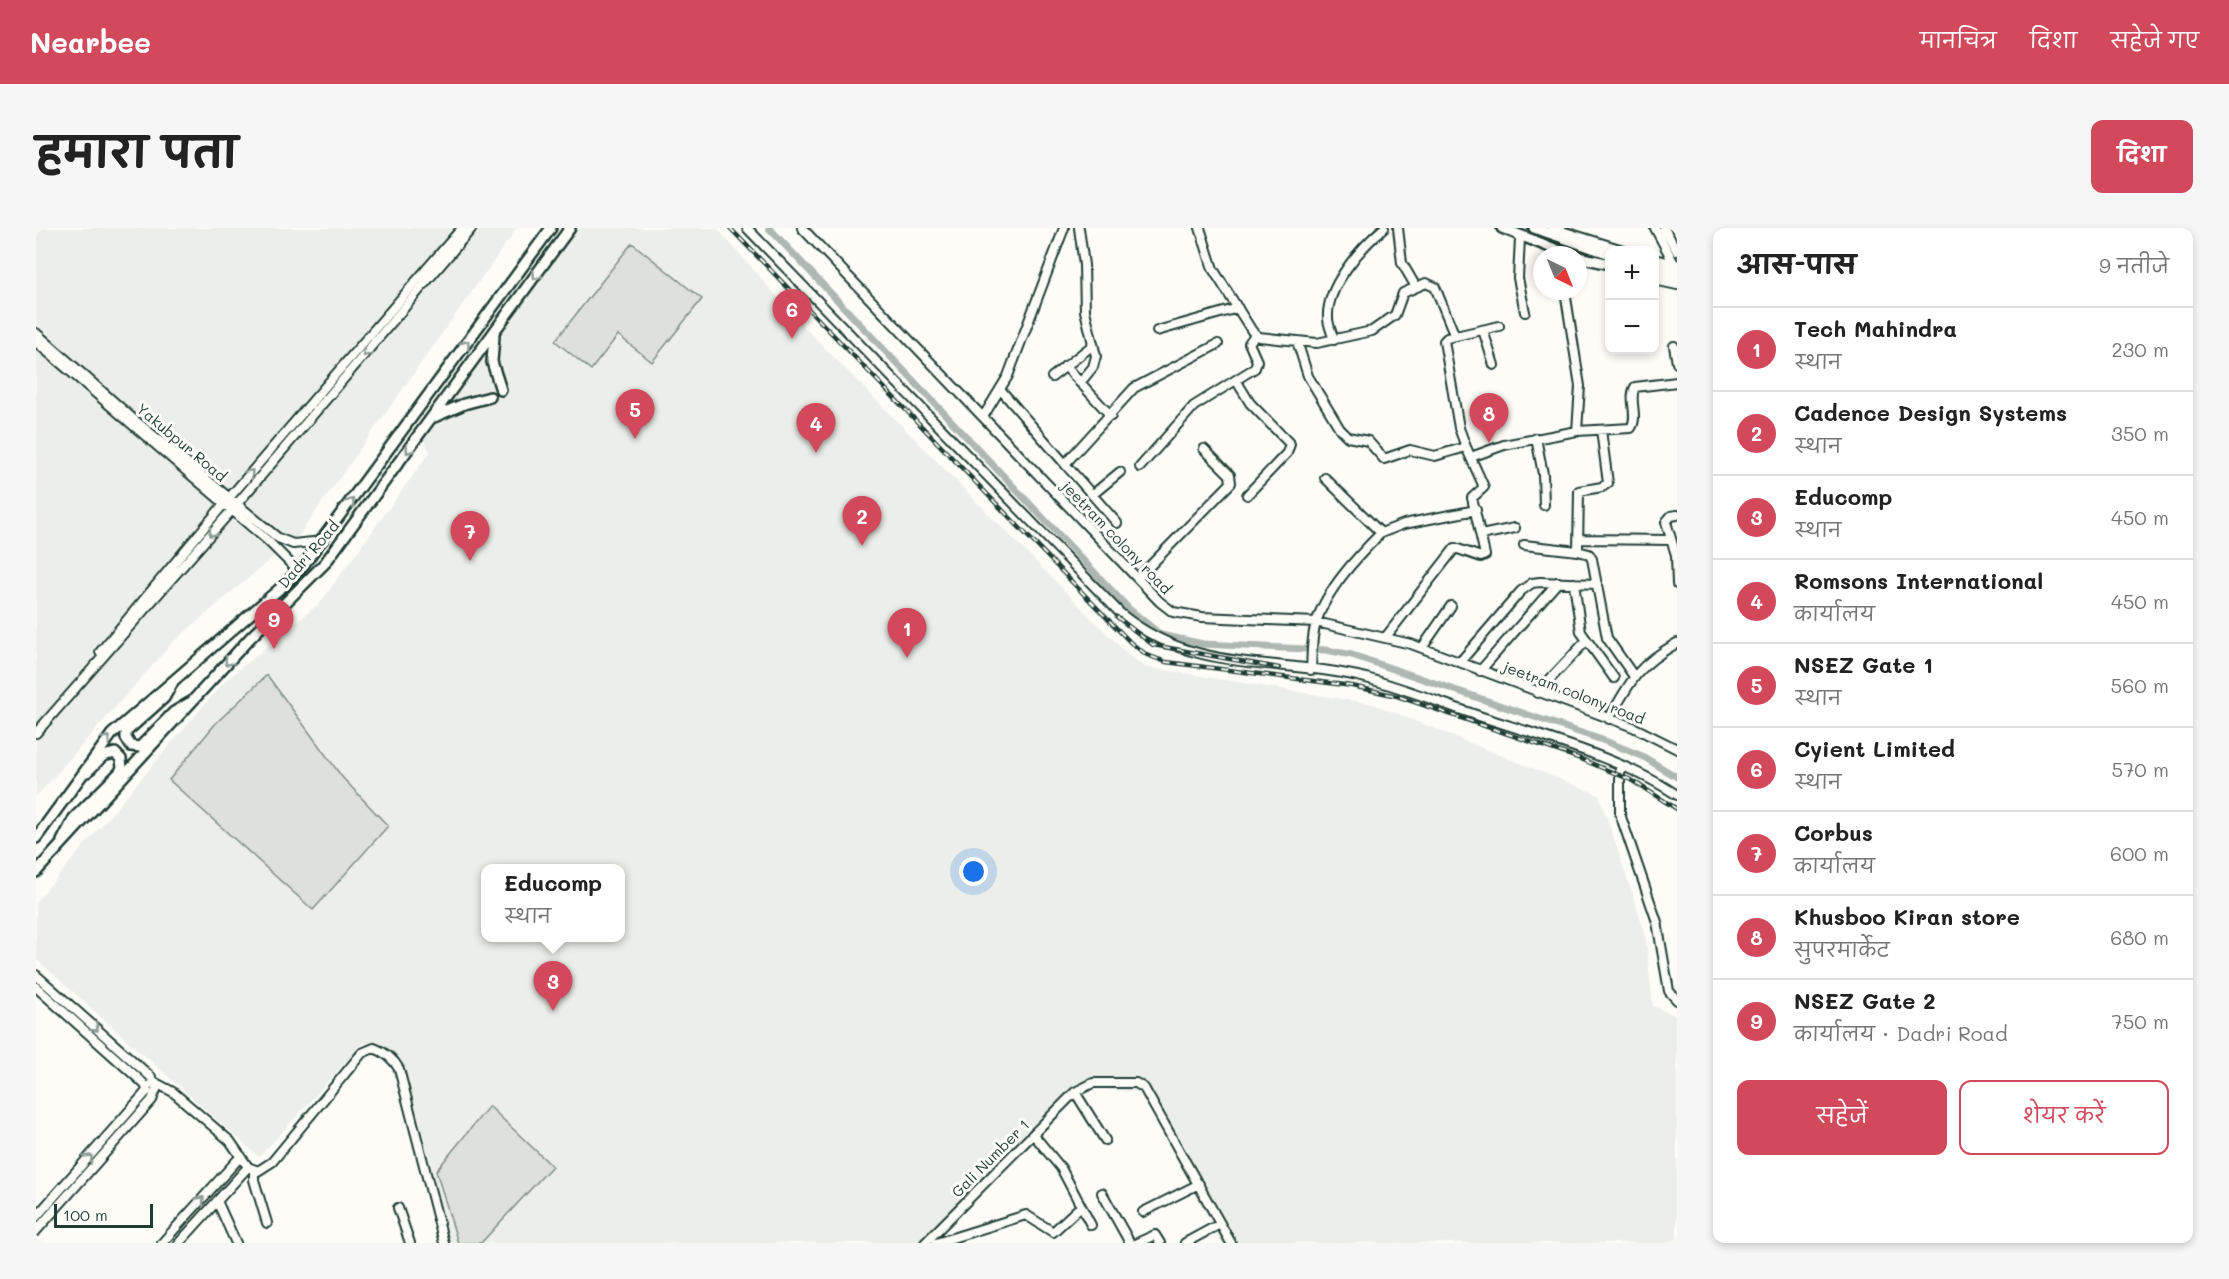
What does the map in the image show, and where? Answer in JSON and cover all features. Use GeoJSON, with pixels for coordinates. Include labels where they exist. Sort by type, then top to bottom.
{"type":"FeatureCollection","features":[{"type":"Feature","properties":{"kind":"main road","name":"Dadri Road"},"geometry":{"type":"LineString","coordinates":[[36,838],[66,793],[112,734],[174,677],[261,605],[298,570],[323,541],[551,228]]}},
{"type":"Feature","properties":{"kind":"main road","name":"Dadri Road"},"geometry":{"type":"LineString","coordinates":[[36,872],[193,701],[325,563],[570,228]]}},
{"type":"Feature","properties":{"kind":"main road"},"geometry":{"type":"LineString","coordinates":[[1502,228],[1547,246]]}},
{"type":"Feature","properties":{"kind":"main road"},"geometry":{"type":"LineString","coordinates":[[1534,228],[1605,252]]}},
{"type":"Feature","properties":{"kind":"main road"},"geometry":{"type":"LineString","coordinates":[[1587,261],[1605,265]]}},
{"type":"Feature","properties":{"kind":"main road"},"geometry":{"type":"LineString","coordinates":[[1659,266],[1677,267]]}},
{"type":"Feature","properties":{"kind":"main road"},"geometry":{"type":"LineString","coordinates":[[1659,275],[1677,278]]}},
{"type":"Feature","properties":{"kind":"main road"},"geometry":{"type":"LineString","coordinates":[[495,333],[492,362],[501,390]]}},
{"type":"Feature","properties":{"kind":"main road"},"geometry":{"type":"LineString","coordinates":[[432,418],[455,407],[490,397]]}},
{"type":"Feature","properties":{"kind":"main road"},"geometry":{"type":"LineString","coordinates":[[174,677],[164,698],[126,732],[131,746],[140,747],[174,712],[193,701]]}},
{"type":"Feature","properties":{"kind":"main road"},"geometry":{"type":"LineString","coordinates":[[61,844],[74,818],[122,768],[121,759],[112,752],[103,756],[66,793]]}},
{"type":"Feature","properties":{"kind":"street"},"geometry":{"type":"LineString","coordinates":[[36,726],[225,501],[462,228]]}},
{"type":"Feature","properties":{"kind":"street"},"geometry":{"type":"LineString","coordinates":[[36,734],[234,508],[472,228]]}},
{"type":"Feature","properties":{"kind":"street"},"geometry":{"type":"LineString","coordinates":[[747,228],[1112,604],[1142,631],[1165,643],[1210,658],[1311,667],[1367,678],[1620,765],[1677,795]]}},
{"type":"Feature","properties":{"kind":"street","name":"jeetram colony road"},"geometry":{"type":"LineString","coordinates":[[802,228],[1173,612],[1202,617],[1316,622],[1422,648],[1537,693],[1633,727],[1677,749]]}},
{"type":"Feature","properties":{"kind":"street"},"geometry":{"type":"LineString","coordinates":[[983,417],[1008,376],[1064,228]]}},
{"type":"Feature","properties":{"kind":"street"},"geometry":{"type":"LineString","coordinates":[[1079,228],[1082,232],[1084,311],[1095,362],[1080,383]]}},
{"type":"Feature","properties":{"kind":"street"},"geometry":{"type":"LineString","coordinates":[[1200,228],[1213,269],[1255,335],[1263,338],[1317,343],[1378,328],[1395,315],[1403,293],[1426,283],[1435,286],[1443,301],[1455,336]]}},
{"type":"Feature","properties":{"kind":"street"},"geometry":{"type":"LineString","coordinates":[[1334,340],[1328,317],[1332,298],[1348,266],[1384,228]]}},
{"type":"Feature","properties":{"kind":"street"},"geometry":{"type":"LineString","coordinates":[[1398,228],[1402,263],[1416,287]]}},
{"type":"Feature","properties":{"kind":"street"},"geometry":{"type":"LineString","coordinates":[[1493,228],[1538,246]]}},
{"type":"Feature","properties":{"kind":"street"},"geometry":{"type":"LineString","coordinates":[[1552,228],[1610,246]]}},
{"type":"Feature","properties":{"kind":"street"},"geometry":{"type":"LineString","coordinates":[[1655,228],[1677,267]]}},
{"type":"Feature","properties":{"kind":"street"},"geometry":{"type":"LineString","coordinates":[[1664,228],[1677,251]]}},
{"type":"Feature","properties":{"kind":"street"},"geometry":{"type":"LineString","coordinates":[[1520,238],[1518,278],[1525,312]]}},
{"type":"Feature","properties":{"kind":"street"},"geometry":{"type":"LineString","coordinates":[[1659,261],[1677,267]]}},
{"type":"Feature","properties":{"kind":"street"},"geometry":{"type":"LineString","coordinates":[[1659,281],[1677,285]]}},
{"type":"Feature","properties":{"kind":"street"},"geometry":{"type":"LineString","coordinates":[[1567,300],[1580,386],[1577,431]]}},
{"type":"Feature","properties":{"kind":"street"},"geometry":{"type":"LineString","coordinates":[[1157,331],[1238,308]]}},
{"type":"Feature","properties":{"kind":"street"},"geometry":{"type":"LineString","coordinates":[[1385,638],[1455,548],[1484,557],[1472,498],[1484,487],[1459,429],[1444,344],[1447,338],[1499,326]]}},
{"type":"Feature","properties":{"kind":"street"},"geometry":{"type":"LineString","coordinates":[[1483,330],[1494,365]]}},
{"type":"Feature","properties":{"kind":"street","name":"Yakubpur Road"},"geometry":{"type":"LineString","coordinates":[[36,333],[225,501]]}},
{"type":"Feature","properties":{"kind":"street"},"geometry":{"type":"LineString","coordinates":[[1140,467],[1189,411],[1252,371],[1257,364],[1249,347],[1255,335]]}},
{"type":"Feature","properties":{"kind":"street"},"geometry":{"type":"LineString","coordinates":[[1297,341],[1308,376],[1340,429],[1348,437],[1368,441],[1384,459],[1410,450],[1435,456],[1466,447]]}},
{"type":"Feature","properties":{"kind":"street","name":"Yakubpur Road"},"geometry":{"type":"LineString","coordinates":[[36,342],[225,501],[283,542],[304,544],[323,541]]}},
{"type":"Feature","properties":{"kind":"street"},"geometry":{"type":"LineString","coordinates":[[1065,464],[1140,384],[1218,344]]}},
{"type":"Feature","properties":{"kind":"street"},"geometry":{"type":"LineString","coordinates":[[1052,377],[1093,345]]}},
{"type":"Feature","properties":{"kind":"street"},"geometry":{"type":"LineString","coordinates":[[1674,346],[1677,363]]}},
{"type":"Feature","properties":{"kind":"street"},"geometry":{"type":"LineString","coordinates":[[1065,366],[1111,416]]}},
{"type":"Feature","properties":{"kind":"street"},"geometry":{"type":"LineString","coordinates":[[1236,380],[1250,402],[1290,444],[1287,453],[1247,495]]}},
{"type":"Feature","properties":{"kind":"street"},"geometry":{"type":"LineString","coordinates":[[1471,457],[1504,445],[1536,438],[1577,431],[1629,429],[1634,426],[1632,393],[1635,387],[1677,382]]}},
{"type":"Feature","properties":{"kind":"street"},"geometry":{"type":"LineString","coordinates":[[1000,389],[1117,523]]}},
{"type":"Feature","properties":{"kind":"street"},"geometry":{"type":"LineString","coordinates":[[1578,551],[1579,491],[1602,487],[1608,483],[1601,429]]}},
{"type":"Feature","properties":{"kind":"street"},"geometry":{"type":"LineString","coordinates":[[1536,438],[1543,474],[1544,505]]}},
{"type":"Feature","properties":{"kind":"street"},"geometry":{"type":"LineString","coordinates":[[1138,578],[1232,483],[1230,475],[1204,449]]}},
{"type":"Feature","properties":{"kind":"street"},"geometry":{"type":"LineString","coordinates":[[1092,495],[1120,472]]}},
{"type":"Feature","properties":{"kind":"street"},"geometry":{"type":"LineString","coordinates":[[1325,478],[1381,533]]}},
{"type":"Feature","properties":{"kind":"street","name":"Yakubpur Road"},"geometry":{"type":"LineString","coordinates":[[234,508],[298,570]]}},
{"type":"Feature","properties":{"kind":"street"},"geometry":{"type":"LineString","coordinates":[[1311,667],[1316,622],[1339,581],[1381,533],[1404,524],[1476,510]]}},
{"type":"Feature","properties":{"kind":"street"},"geometry":{"type":"LineString","coordinates":[[1677,515],[1671,516],[1666,522],[1676,555],[1677,584]]}},
{"type":"Feature","properties":{"kind":"street"},"geometry":{"type":"LineString","coordinates":[[1481,536],[1515,528]]}},
{"type":"Feature","properties":{"kind":"street"},"geometry":{"type":"LineString","coordinates":[[1580,539],[1671,540]]}},
{"type":"Feature","properties":{"kind":"street"},"geometry":{"type":"LineString","coordinates":[[1524,545],[1589,554],[1607,638],[1634,675]]}},
{"type":"Feature","properties":{"kind":"street"},"geometry":{"type":"LineString","coordinates":[[1480,671],[1558,582]]}},
{"type":"Feature","properties":{"kind":"street"},"geometry":{"type":"LineString","coordinates":[[1460,663],[1521,591],[1532,583],[1597,585]]}},
{"type":"Feature","properties":{"kind":"street"},"geometry":{"type":"LineString","coordinates":[[1574,583],[1581,632],[1614,678]]}},
{"type":"Feature","properties":{"kind":"street"},"geometry":{"type":"LineString","coordinates":[[1422,648],[1451,606]]}},
{"type":"Feature","properties":{"kind":"street"},"geometry":{"type":"LineString","coordinates":[[1537,693],[1586,641]]}},
{"type":"Feature","properties":{"kind":"street"},"geometry":{"type":"LineString","coordinates":[[1609,719],[1634,675],[1644,664],[1677,644]]}},
{"type":"Feature","properties":{"kind":"street"},"geometry":{"type":"LineString","coordinates":[[1620,765],[1618,795],[1624,831],[1657,922],[1669,991],[1677,1000]]}},
{"type":"Feature","properties":{"kind":"street"},"geometry":{"type":"LineString","coordinates":[[36,975],[146,1086]]}},
{"type":"Feature","properties":{"kind":"street"},"geometry":{"type":"LineString","coordinates":[[36,987],[72,1013],[156,1083],[173,1092],[230,1141],[251,1169],[267,1223]]}},
{"type":"Feature","properties":{"kind":"street"},"geometry":{"type":"LineString","coordinates":[[179,1243],[217,1201],[251,1169],[272,1162],[363,1053],[374,1048],[391,1057],[399,1069],[444,1243]]}},
{"type":"Feature","properties":{"kind":"street"},"geometry":{"type":"LineString","coordinates":[[146,1086],[156,1083]]}},
{"type":"Feature","properties":{"kind":"street"},"geometry":{"type":"LineString","coordinates":[[36,1217],[152,1100],[156,1092],[156,1083]]}},
{"type":"Feature","properties":{"kind":"street"},"geometry":{"type":"LineString","coordinates":[[1105,1140],[1075,1092],[1093,1083],[1141,1085],[1231,1243]]}},
{"type":"Feature","properties":{"kind":"street"},"geometry":{"type":"LineString","coordinates":[[36,1231],[143,1098],[146,1086]]}},
{"type":"Feature","properties":{"kind":"street","name":"Gali Number 1"},"geometry":{"type":"LineString","coordinates":[[925,1243],[1075,1092]]}},
{"type":"Feature","properties":{"kind":"street"},"geometry":{"type":"LineString","coordinates":[[1033,1134],[1061,1168],[1091,1225]]}},
{"type":"Feature","properties":{"kind":"street"},"geometry":{"type":"LineString","coordinates":[[162,1243],[241,1156]]}},
{"type":"Feature","properties":{"kind":"street"},"geometry":{"type":"LineString","coordinates":[[1143,1212],[1199,1184]]}},
{"type":"Feature","properties":{"kind":"street"},"geometry":{"type":"LineString","coordinates":[[1102,1193],[1130,1243]]}},
{"type":"Feature","properties":{"kind":"street"},"geometry":{"type":"LineString","coordinates":[[217,1201],[236,1243]]}},
{"type":"Feature","properties":{"kind":"street"},"geometry":{"type":"LineString","coordinates":[[936,1243],[1026,1215],[1053,1232],[1081,1206]]}},
{"type":"Feature","properties":{"kind":"street"},"geometry":{"type":"LineString","coordinates":[[398,1208],[410,1243]]}},
{"type":"Feature","properties":{"kind":"street"},"geometry":{"type":"LineString","coordinates":[[1185,1243],[1221,1224]]}},
{"type":"Feature","properties":{"kind":"street"},"geometry":{"type":"LineString","coordinates":[[1137,1243],[1155,1235],[1160,1243]]}},
{"type":"Feature","properties":{"kind":"shaded area"},"geometry":{"type":"Polygon","coordinates":[[[36,228],[517,228],[299,535],[173,642],[36,797],[36,228]]]}},
{"type":"Feature","properties":{"kind":"shaded area"},"geometry":{"type":"Polygon","coordinates":[[[575,228],[717,228],[800,323],[1129,656],[1145,667],[1373,704],[1599,795],[1645,932],[1653,1006],[1677,1016],[1677,1243],[1221,1243],[1142,1093],[1074,1086],[922,1243],[443,1243],[390,1060],[364,1042],[259,1157],[36,959],[36,902],[224,682],[320,603],[430,452],[423,438],[424,433],[463,384],[575,228]]]}},
{"type":"Feature","properties":{"kind":"shaded area"},"geometry":{"type":"Polygon","coordinates":[[[632,243],[702,299],[652,362],[618,335],[591,370],[555,341],[632,243]]]}},
{"type":"Feature","properties":{"kind":"shaded area"},"geometry":{"type":"Polygon","coordinates":[[[267,675],[342,777],[388,826],[313,910],[169,780],[216,723],[267,675]]]}},
{"type":"Feature","properties":{"kind":"shaded area"},"geometry":{"type":"Polygon","coordinates":[[[489,1106],[552,1166],[481,1243],[458,1243],[436,1171],[489,1106]]]}},
{"type":"Feature","properties":{"kind":"waterway"},"geometry":{"type":"LineString","coordinates":[[769,228],[1129,609],[1161,635],[1203,644],[1326,650],[1352,655],[1605,741],[1642,756],[1677,777]]}},
{"type":"Feature","properties":{"kind":"railway"},"geometry":{"type":"LineString","coordinates":[[730,228],[1131,643],[1147,655],[1166,662],[1352,686],[1397,696],[1581,759],[1631,780],[1677,809]]}},
{"type":"Feature","properties":{"kind":"railway"},"geometry":{"type":"LineString","coordinates":[[1117,617],[1153,645],[1279,668]]}},
{"type":"Feature","properties":{"kind":"place","name":"Cyient Limited"},"geometry":{"type":"Point","coordinates":[792,339]}},
{"type":"Feature","properties":{"kind":"place","name":"NSEZ Gate 1"},"geometry":{"type":"Point","coordinates":[635,439]}},
{"type":"Feature","properties":{"kind":"place","name":"Khusboo Kiran store"},"geometry":{"type":"Point","coordinates":[1489,443]}},
{"type":"Feature","properties":{"kind":"place","name":"Romsons International"},"geometry":{"type":"Point","coordinates":[816,453]}},
{"type":"Feature","properties":{"kind":"place","name":"Cadence Design Systems"},"geometry":{"type":"Point","coordinates":[862,546]}},
{"type":"Feature","properties":{"kind":"place","name":"Corbus"},"geometry":{"type":"Point","coordinates":[470,561]}},
{"type":"Feature","properties":{"kind":"place","name":"NSEZ Gate 2"},"geometry":{"type":"Point","coordinates":[274,649]}},
{"type":"Feature","properties":{"kind":"place","name":"Tech Mahindra"},"geometry":{"type":"Point","coordinates":[907,658]}},
{"type":"Feature","properties":{"kind":"place","name":"Educomp"},"geometry":{"type":"Point","coordinates":[553,1011]}}]}
